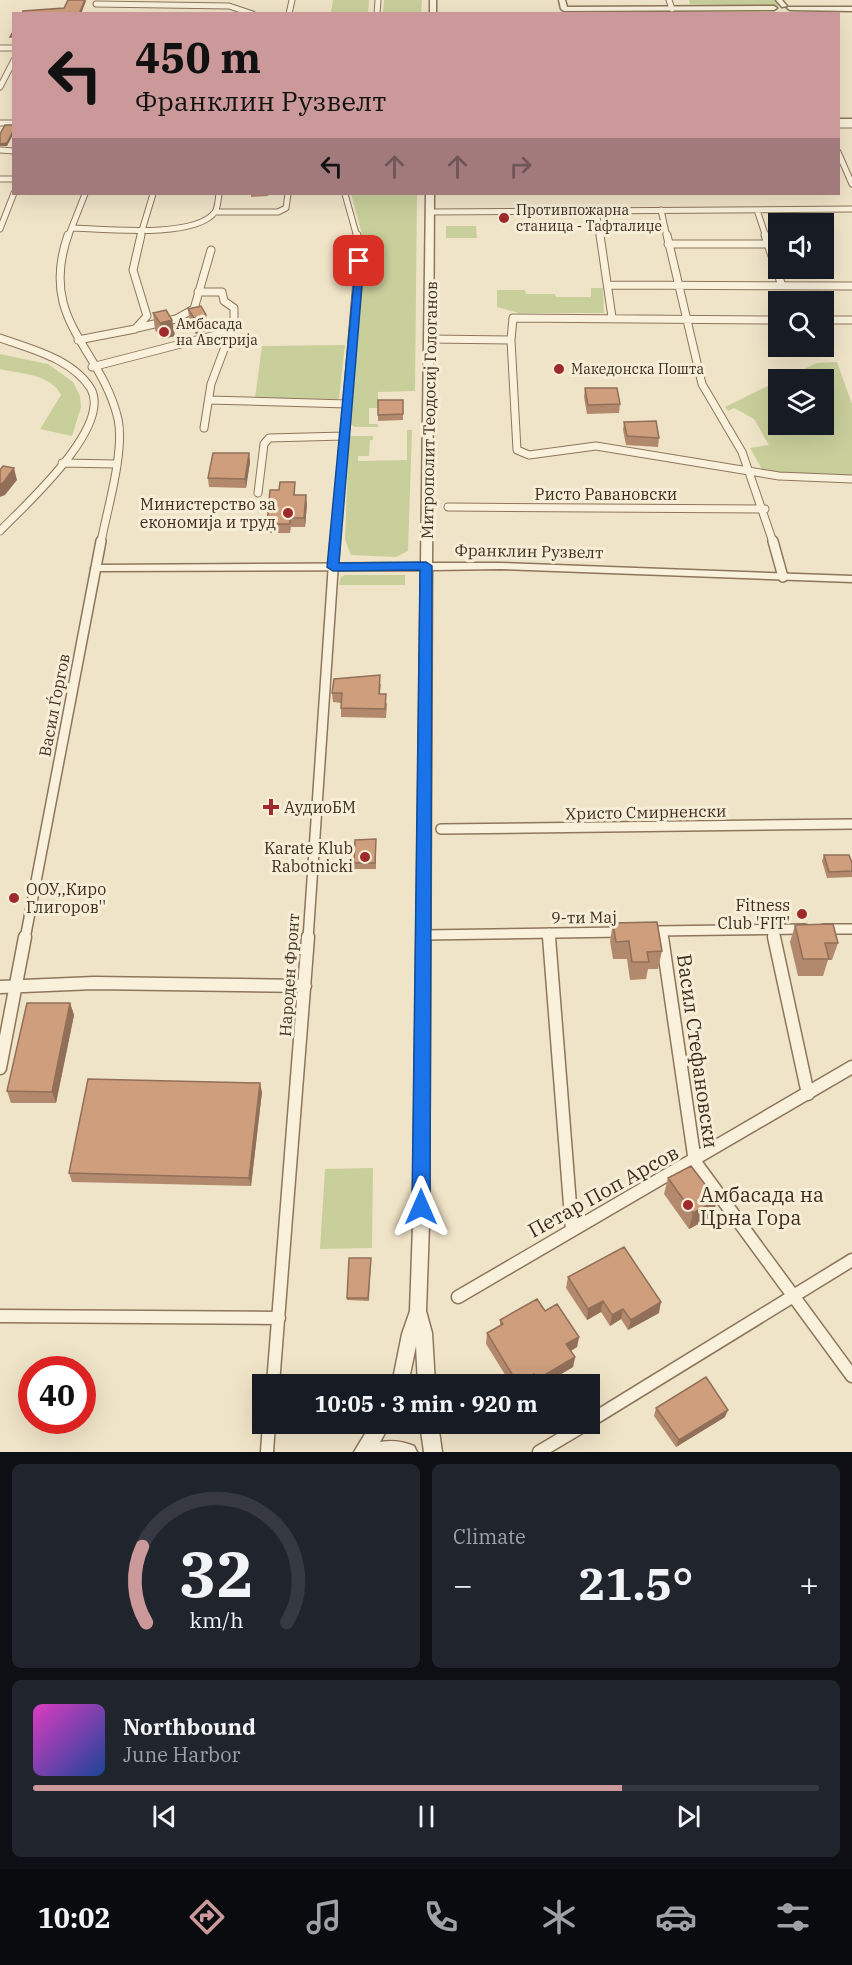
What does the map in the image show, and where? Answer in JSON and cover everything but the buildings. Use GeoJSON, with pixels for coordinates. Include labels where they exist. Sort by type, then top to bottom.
{"type":"FeatureCollection","features":[{"type":"Feature","properties":{"kind":"street"},"geometry":{"type":"LineString","coordinates":[[562,0],[564,11],[852,9]]}},
{"type":"Feature","properties":{"kind":"street"},"geometry":{"type":"LineString","coordinates":[[669,0],[672,9]]}},
{"type":"Feature","properties":{"kind":"street"},"geometry":{"type":"LineString","coordinates":[[96,2],[208,2],[237,7],[248,12]]}},
{"type":"Feature","properties":{"kind":"street"},"geometry":{"type":"LineString","coordinates":[[0,87],[12,64]]}},
{"type":"Feature","properties":{"kind":"street"},"geometry":{"type":"LineString","coordinates":[[840,157],[852,184]]}},
{"type":"Feature","properties":{"kind":"street"},"geometry":{"type":"LineString","coordinates":[[0,229],[13,195]]}},
{"type":"Feature","properties":{"kind":"street","name":"Васил Ѓоргов"},"geometry":{"type":"LineString","coordinates":[[0,1068],[121,429],[107,389],[78,340],[63,301],[59,277],[60,262],[85,195]]}},
{"type":"Feature","properties":{"kind":"street"},"geometry":{"type":"LineString","coordinates":[[135,329],[147,316],[134,270],[142,228],[153,195]]}},
{"type":"Feature","properties":{"kind":"street"},"geometry":{"type":"LineString","coordinates":[[72,228],[187,227],[209,218],[215,212],[219,195]]}},
{"type":"Feature","properties":{"kind":"street"},"geometry":{"type":"LineString","coordinates":[[215,212],[278,212],[285,208],[288,195]]}},
{"type":"Feature","properties":{"kind":"street","name":"Народен Фронт"},"geometry":{"type":"LineString","coordinates":[[274,1374],[305,986],[333,567],[359,256],[357,231],[345,195]]}},
{"type":"Feature","properties":{"kind":"street","name":"Митрополит Теодосиј Гологанов"},"geometry":{"type":"LineString","coordinates":[[426,1374],[424,1333],[418,1311],[424,935],[430,195]]}},
{"type":"Feature","properties":{"kind":"street"},"geometry":{"type":"LineString","coordinates":[[430,212],[852,209]]}},
{"type":"Feature","properties":{"kind":"street"},"geometry":{"type":"LineString","coordinates":[[596,210],[612,317]]}},
{"type":"Feature","properties":{"kind":"street"},"geometry":{"type":"LineString","coordinates":[[661,210],[677,286],[702,384],[718,406],[752,472],[765,509],[783,577]]}},
{"type":"Feature","properties":{"kind":"street"},"geometry":{"type":"LineString","coordinates":[[668,244],[768,244],[757,210]]}},
{"type":"Feature","properties":{"kind":"street"},"geometry":{"type":"LineString","coordinates":[[78,340],[135,329],[185,315],[194,309],[211,250]]}},
{"type":"Feature","properties":{"kind":"street"},"geometry":{"type":"LineString","coordinates":[[780,279],[782,286]]}},
{"type":"Feature","properties":{"kind":"street"},"geometry":{"type":"LineString","coordinates":[[608,285],[852,286]]}},
{"type":"Feature","properties":{"kind":"street"},"geometry":{"type":"LineString","coordinates":[[198,292],[222,292],[224,301],[234,308],[231,331],[216,368],[204,428]]}},
{"type":"Feature","properties":{"kind":"street"},"geometry":{"type":"LineString","coordinates":[[768,320],[515,318],[511,321],[511,340],[518,452],[529,455],[596,446],[752,472],[852,479]]}},
{"type":"Feature","properties":{"kind":"street"},"geometry":{"type":"LineString","coordinates":[[834,320],[852,320]]}},
{"type":"Feature","properties":{"kind":"street"},"geometry":{"type":"LineString","coordinates":[[92,367],[231,331]]}},
{"type":"Feature","properties":{"kind":"street"},"geometry":{"type":"LineString","coordinates":[[0,338],[65,365],[78,374],[90,387],[94,398],[92,418],[81,441],[0,531]]}},
{"type":"Feature","properties":{"kind":"street"},"geometry":{"type":"LineString","coordinates":[[430,339],[511,340]]}},
{"type":"Feature","properties":{"kind":"street"},"geometry":{"type":"LineString","coordinates":[[209,400],[347,404]]}},
{"type":"Feature","properties":{"kind":"street"},"geometry":{"type":"LineString","coordinates":[[258,493],[264,444],[269,438],[344,436]]}},
{"type":"Feature","properties":{"kind":"street"},"geometry":{"type":"LineString","coordinates":[[62,463],[116,464]]}},
{"type":"Feature","properties":{"kind":"street","name":"Ристо Равановски"},"geometry":{"type":"LineString","coordinates":[[448,507],[765,509]]}},
{"type":"Feature","properties":{"kind":"street","name":"Франклин Рузвелт"},"geometry":{"type":"LineString","coordinates":[[96,568],[510,566],[852,579]]}},
{"type":"Feature","properties":{"kind":"street","name":"Христо Смирненски"},"geometry":{"type":"LineString","coordinates":[[441,829],[852,825]]}},
{"type":"Feature","properties":{"kind":"street"},"geometry":{"type":"LineString","coordinates":[[772,929],[808,1094]]}},
{"type":"Feature","properties":{"kind":"street","name":"9-ти Мај"},"geometry":{"type":"LineString","coordinates":[[424,935],[852,929]]}},
{"type":"Feature","properties":{"kind":"street","name":"Васил Стефановски"},"geometry":{"type":"LineString","coordinates":[[650,931],[694,1162],[852,1376]]}},
{"type":"Feature","properties":{"kind":"street"},"geometry":{"type":"LineString","coordinates":[[549,933],[572,1230]]}},
{"type":"Feature","properties":{"kind":"street"},"geometry":{"type":"LineString","coordinates":[[0,987],[94,983],[305,986]]}},
{"type":"Feature","properties":{"kind":"street","name":"Петар Поп Арсов"},"geometry":{"type":"LineString","coordinates":[[458,1297],[694,1162],[852,1067]]}},
{"type":"Feature","properties":{"kind":"street"},"geometry":{"type":"LineString","coordinates":[[600,1415],[852,1260]]}},
{"type":"Feature","properties":{"kind":"street","name":"Митрополит Теодосиј Гологанов"},"geometry":{"type":"LineString","coordinates":[[402,1374],[410,1334],[418,1311]]}},
{"type":"Feature","properties":{"kind":"street"},"geometry":{"type":"LineString","coordinates":[[0,1316],[279,1318]]}},
{"type":"Feature","properties":{"kind":"street"},"geometry":{"type":"LineString","coordinates":[[267,1452],[268,1434]]}},
{"type":"Feature","properties":{"kind":"street"},"geometry":{"type":"LineString","coordinates":[[363,1452],[375,1434]]}},
{"type":"Feature","properties":{"kind":"street"},"geometry":{"type":"LineString","coordinates":[[430,1434],[433,1452]]}},
{"type":"Feature","properties":{"kind":"street"},"geometry":{"type":"LineString","coordinates":[[539,1452],[569,1434]]}},
{"type":"Feature","properties":{"kind":"street"},"geometry":{"type":"LineString","coordinates":[[371,1452],[393,1449],[408,1452]]}},
{"type":"Feature","properties":{"kind":"green space"},"geometry":{"type":"Polygon","coordinates":[[[333,0],[369,0],[368,12],[331,12],[333,0]]]}},
{"type":"Feature","properties":{"kind":"green space"},"geometry":{"type":"Polygon","coordinates":[[[384,0],[422,0],[421,12],[383,12],[384,0]]]}},
{"type":"Feature","properties":{"kind":"green space"},"geometry":{"type":"Polygon","coordinates":[[[689,0],[777,0],[779,6],[674,4],[690,4],[689,0]]]}},
{"type":"Feature","properties":{"kind":"green space"},"geometry":{"type":"Polygon","coordinates":[[[351,195],[417,195],[415,391],[378,392],[378,408],[369,408],[369,424],[378,424],[378,427],[355,427],[349,423],[365,245],[351,195]]]}},
{"type":"Feature","properties":{"kind":"green space"},"geometry":{"type":"Polygon","coordinates":[[[446,226],[476,226],[477,238],[446,238],[446,226]]]}},
{"type":"Feature","properties":{"kind":"green space"},"geometry":{"type":"Polygon","coordinates":[[[591,288],[603,288],[604,313],[519,313],[497,307],[497,290],[525,290],[526,294],[555,294],[556,297],[591,297],[591,288]]]}},
{"type":"Feature","properties":{"kind":"green space"},"geometry":{"type":"Polygon","coordinates":[[[345,345],[339,399],[255,398],[262,346],[345,345]]]}},
{"type":"Feature","properties":{"kind":"green space"},"geometry":{"type":"Polygon","coordinates":[[[0,354],[48,364],[73,382],[80,396],[81,407],[72,436],[40,429],[61,395],[56,388],[35,376],[0,369],[0,354]]]}},
{"type":"Feature","properties":{"kind":"green space"},"geometry":{"type":"Polygon","coordinates":[[[837,362],[852,404],[852,476],[763,471],[750,448],[769,445],[754,419],[734,408],[728,411],[725,407],[768,386],[768,435],[834,435],[834,369],[804,369],[817,363],[837,362]]]}},
{"type":"Feature","properties":{"kind":"green space"},"geometry":{"type":"Polygon","coordinates":[[[407,430],[412,430],[408,551],[396,557],[351,555],[345,540],[349,436],[373,436],[373,440],[370,440],[369,456],[358,456],[358,461],[407,460],[407,430]]]}},
{"type":"Feature","properties":{"kind":"green space"},"geometry":{"type":"Polygon","coordinates":[[[345,575],[405,575],[405,585],[339,585],[341,577],[345,575]]]}},
{"type":"Feature","properties":{"kind":"green space"},"geometry":{"type":"Polygon","coordinates":[[[373,1168],[372,1248],[320,1249],[325,1169],[373,1168]]]}},
{"type":"Feature","properties":{"kind":"place","name":"Противпожарна станица - Тафталиџе"},"geometry":{"type":"Point","coordinates":[504,218]}},
{"type":"Feature","properties":{"kind":"place","name":"Амбасада на Австрија"},"geometry":{"type":"Point","coordinates":[164,332]}},
{"type":"Feature","properties":{"kind":"place","name":"Македонска Пошта"},"geometry":{"type":"Point","coordinates":[559,369]}},
{"type":"Feature","properties":{"kind":"place","name":"Министерство за економија и труд"},"geometry":{"type":"Point","coordinates":[288,513]}},
{"type":"Feature","properties":{"kind":"place","name":"АудиоБМ"},"geometry":{"type":"Point","coordinates":[271,807]}},
{"type":"Feature","properties":{"kind":"place","name":"Karate Klub Rabotnicki"},"geometry":{"type":"Point","coordinates":[365,857]}},
{"type":"Feature","properties":{"kind":"place","name":"ООУ,,Киро Глигоров''"},"geometry":{"type":"Point","coordinates":[14,898]}},
{"type":"Feature","properties":{"kind":"place","name":"Fitness Club 'FIT'"},"geometry":{"type":"Point","coordinates":[802,914]}},
{"type":"Feature","properties":{"kind":"place","name":"Амбасада на Црна Гора"},"geometry":{"type":"Point","coordinates":[688,1205]}},
{"type":"Feature","properties":{"kind":"route"},"geometry":{"type":"LineString","coordinates":[[359,261],[333,567],[426,566],[421,1207]]}}]}
